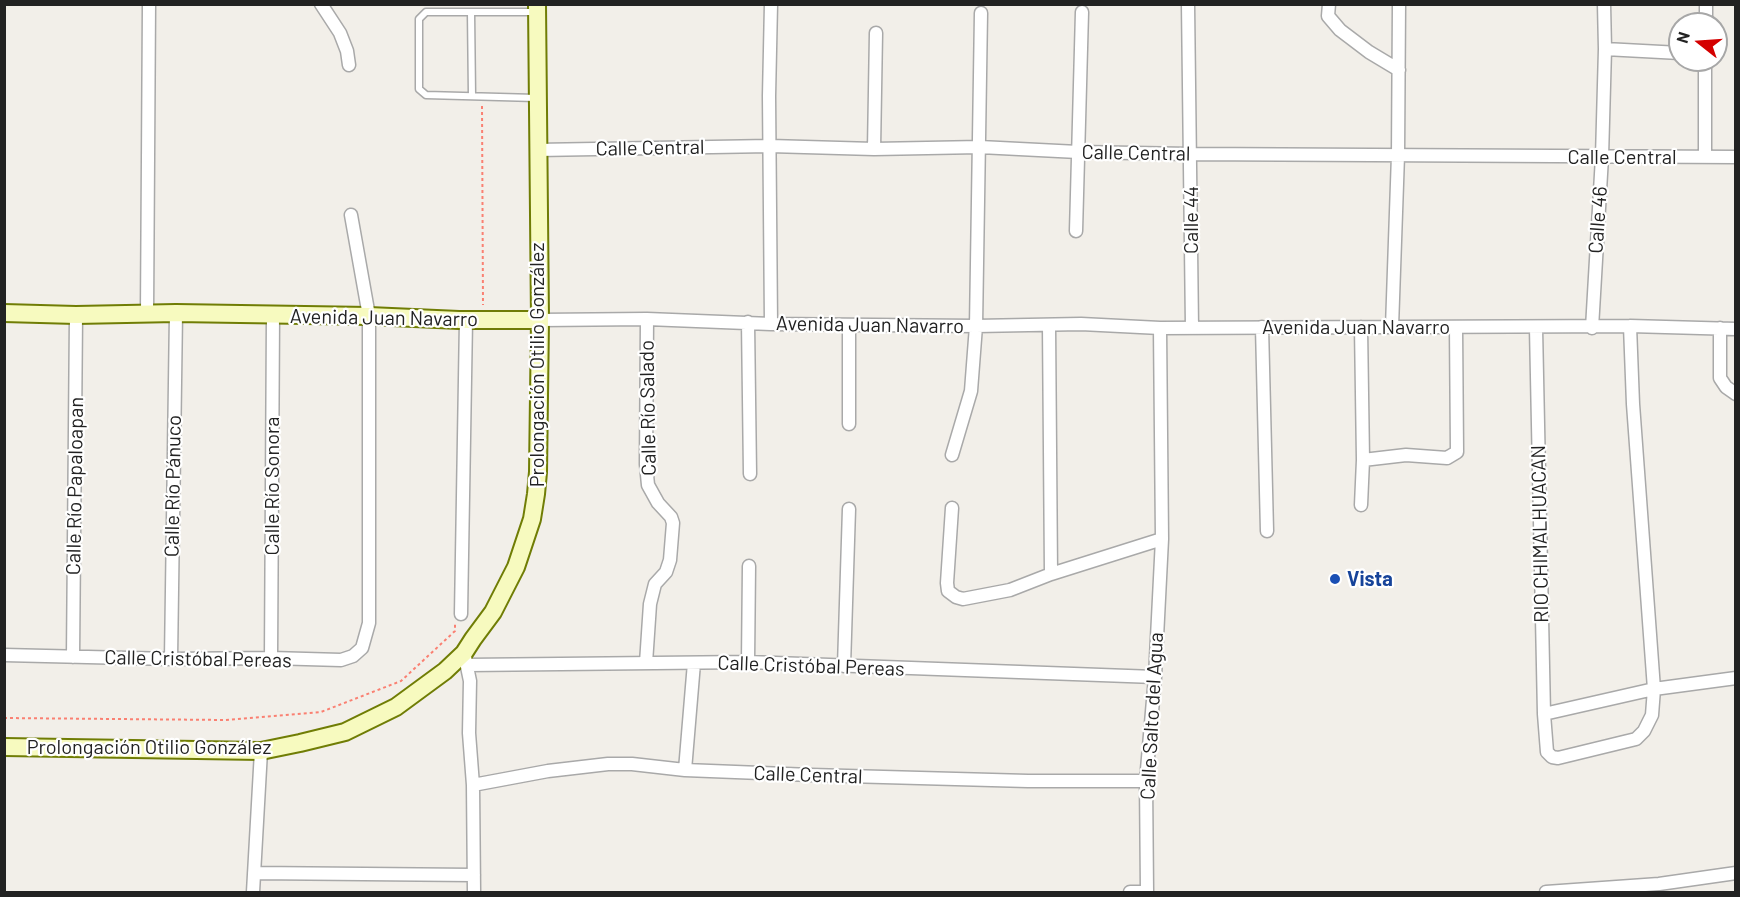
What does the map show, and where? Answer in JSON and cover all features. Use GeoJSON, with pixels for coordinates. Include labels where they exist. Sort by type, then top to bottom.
{"type":"FeatureCollection","features":[{"type":"Feature","properties":{"kind":"main road","name":"Prolongación Otilio González"},"geometry":{"type":"LineString","coordinates":[[4,747],[261,751],[345,732],[370,721],[396,707],[465,659],[516,567],[532,519],[538,472],[540,320],[536,98],[537,8]]}},
{"type":"Feature","properties":{"kind":"main road","name":"Avenida Juan Navarro"},"geometry":{"type":"LineString","coordinates":[[4,313],[76,315],[147,313],[540,320]]}},
{"type":"Feature","properties":{"kind":"street"},"geometry":{"type":"LineString","coordinates":[[147,313],[149,4]]}},
{"type":"Feature","properties":{"kind":"street"},"geometry":{"type":"LineString","coordinates":[[321,4],[340,33],[347,51],[349,65]]}},
{"type":"Feature","properties":{"kind":"street"},"geometry":{"type":"LineString","coordinates":[[771,4],[771,324]]}},
{"type":"Feature","properties":{"kind":"street","name":"Calle 44"},"geometry":{"type":"LineString","coordinates":[[1188,4],[1192,328]]}},
{"type":"Feature","properties":{"kind":"street"},"geometry":{"type":"LineString","coordinates":[[1329,4],[1328,16],[1340,30],[1398,70]]}},
{"type":"Feature","properties":{"kind":"street"},"geometry":{"type":"LineString","coordinates":[[1392,327],[1398,155],[1399,4]]}},
{"type":"Feature","properties":{"kind":"street","name":"Calle 46"},"geometry":{"type":"LineString","coordinates":[[1592,328],[1602,157],[1604,4]]}},
{"type":"Feature","properties":{"kind":"street"},"geometry":{"type":"LineString","coordinates":[[1076,231],[1082,12]]}},
{"type":"Feature","properties":{"kind":"street"},"geometry":{"type":"LineString","coordinates":[[952,455],[970,391],[975,326],[981,13]]}},
{"type":"Feature","properties":{"kind":"street"},"geometry":{"type":"LineString","coordinates":[[874,149],[876,33]]}},
{"type":"Feature","properties":{"kind":"street"},"geometry":{"type":"LineString","coordinates":[[1605,49],[1668,52]]}},
{"type":"Feature","properties":{"kind":"street"},"geometry":{"type":"LineString","coordinates":[[1705,72],[1705,156]]}},
{"type":"Feature","properties":{"kind":"street","name":"Calle Central"},"geometry":{"type":"LineString","coordinates":[[537,150],[770,146],[874,149],[980,147],[1191,154],[1736,157]]}},
{"type":"Feature","properties":{"kind":"street"},"geometry":{"type":"LineString","coordinates":[[351,214],[369,316]]}},
{"type":"Feature","properties":{"kind":"street","name":"Calle Río Pánuco"},"geometry":{"type":"LineString","coordinates":[[171,659],[176,314]]}},
{"type":"Feature","properties":{"kind":"street","name":"Calle Río Papaloapan"},"geometry":{"type":"LineString","coordinates":[[73,657],[76,315]]}},
{"type":"Feature","properties":{"kind":"street","name":"Calle Río Sonora"},"geometry":{"type":"LineString","coordinates":[[270,658],[273,315]]}},
{"type":"Feature","properties":{"kind":"street","name":"Calle Cristóbal Pereas"},"geometry":{"type":"LineString","coordinates":[[4,655],[311,660],[348,659],[358,652],[364,643],[369,623],[369,316]]}},
{"type":"Feature","properties":{"kind":"street","name":"Avenida Juan Navarro"},"geometry":{"type":"LineString","coordinates":[[540,320],[647,319],[771,324],[1049,325],[1160,328],[1630,327],[1736,329]]}},
{"type":"Feature","properties":{"kind":"street","name":"Calle Río Salado"},"geometry":{"type":"LineString","coordinates":[[646,663],[651,597],[655,584],[666,572],[670,561],[673,523],[672,517],[658,503],[648,485],[646,464],[647,319]]}},
{"type":"Feature","properties":{"kind":"street"},"geometry":{"type":"LineString","coordinates":[[460,614],[466,320]]}},
{"type":"Feature","properties":{"kind":"street"},"geometry":{"type":"LineString","coordinates":[[748,322],[750,474]]}},
{"type":"Feature","properties":{"kind":"street"},"geometry":{"type":"LineString","coordinates":[[849,325],[849,424]]}},
{"type":"Feature","properties":{"kind":"street"},"geometry":{"type":"LineString","coordinates":[[1049,325],[1051,574]]}},
{"type":"Feature","properties":{"kind":"street"},"geometry":{"type":"LineString","coordinates":[[1262,327],[1267,531]]}},
{"type":"Feature","properties":{"kind":"street"},"geometry":{"type":"LineString","coordinates":[[1361,327],[1363,460],[1361,505]]}},
{"type":"Feature","properties":{"kind":"street"},"geometry":{"type":"LineString","coordinates":[[1363,460],[1406,455],[1447,458],[1457,452],[1456,327]]}},
{"type":"Feature","properties":{"kind":"street"},"geometry":{"type":"LineString","coordinates":[[1630,327],[1633,404],[1654,689]]}},
{"type":"Feature","properties":{"kind":"street","name":"Calle Salto del Agua"},"geometry":{"type":"LineString","coordinates":[[1147,892],[1146,781],[1155,677],[1162,539],[1160,328]]}},
{"type":"Feature","properties":{"kind":"street","name":"RIO CHIMALHUACAN"},"geometry":{"type":"LineString","coordinates":[[1536,328],[1544,714],[1548,754],[1558,758],[1636,739],[1653,716],[1654,689]]}},
{"type":"Feature","properties":{"kind":"street"},"geometry":{"type":"LineString","coordinates":[[1720,328],[1720,378],[1726,387],[1736,394]]}},
{"type":"Feature","properties":{"kind":"street"},"geometry":{"type":"LineString","coordinates":[[952,508],[947,583],[948,591],[952,596],[963,598],[1010,590],[1051,574],[1162,539]]}},
{"type":"Feature","properties":{"kind":"street"},"geometry":{"type":"LineString","coordinates":[[844,666],[849,509]]}},
{"type":"Feature","properties":{"kind":"street"},"geometry":{"type":"LineString","coordinates":[[748,662],[749,566]]}},
{"type":"Feature","properties":{"kind":"street"},"geometry":{"type":"LineString","coordinates":[[465,659],[470,681],[474,892]]}},
{"type":"Feature","properties":{"kind":"street","name":"Calle Cristóbal Pereas"},"geometry":{"type":"LineString","coordinates":[[465,659],[646,663],[748,662],[1155,677]]}},
{"type":"Feature","properties":{"kind":"street"},"geometry":{"type":"LineString","coordinates":[[685,770],[694,663]]}},
{"type":"Feature","properties":{"kind":"street"},"geometry":{"type":"LineString","coordinates":[[1544,714],[1654,689],[1736,678]]}},
{"type":"Feature","properties":{"kind":"street"},"geometry":{"type":"LineString","coordinates":[[253,892],[261,751]]}},
{"type":"Feature","properties":{"kind":"street","name":"Calle Central"},"geometry":{"type":"LineString","coordinates":[[473,785],[548,771],[608,764],[632,764],[685,770],[1028,781],[1146,781]]}},
{"type":"Feature","properties":{"kind":"street"},"geometry":{"type":"LineString","coordinates":[[254,873],[474,875]]}},
{"type":"Feature","properties":{"kind":"street"},"geometry":{"type":"LineString","coordinates":[[1546,892],[1660,888],[1736,873]]}},
{"type":"Feature","properties":{"kind":"street"},"geometry":{"type":"LineString","coordinates":[[1130,892],[1147,892]]}},
{"type":"Feature","properties":{"kind":"lane"},"geometry":{"type":"LineString","coordinates":[[536,98],[426,95],[419,89],[418,19],[426,12],[537,8]]}},
{"type":"Feature","properties":{"kind":"lane"},"geometry":{"type":"LineString","coordinates":[[471,12],[472,96]]}},
{"type":"Feature","properties":{"kind":"place","name":"Vista"},"geometry":{"type":"Point","coordinates":[1335,579]}}]}
